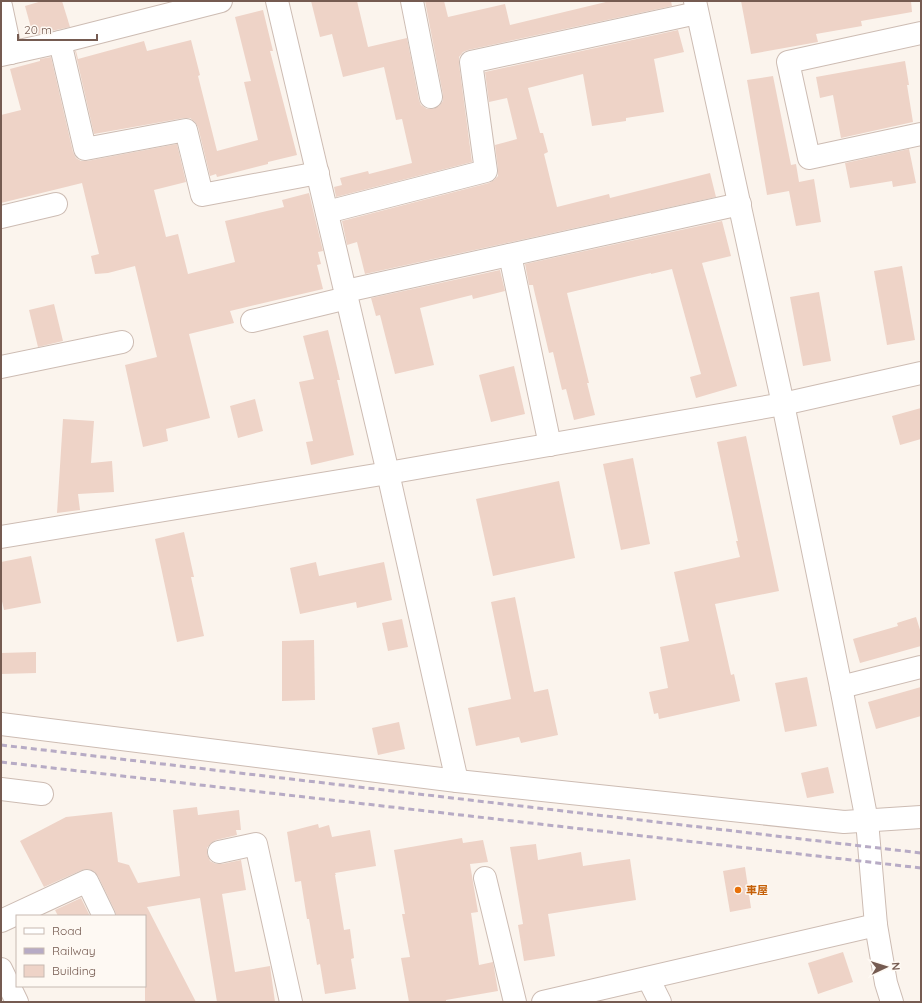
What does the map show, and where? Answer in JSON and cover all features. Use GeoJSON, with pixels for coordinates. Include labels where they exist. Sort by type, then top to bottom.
{"type":"FeatureCollection","features":[{"type":"Feature","properties":{"kind":"street"},"geometry":{"type":"LineString","coordinates":[[1,6],[6,54],[60,42],[221,1]]}},
{"type":"Feature","properties":{"kind":"street"},"geometry":{"type":"LineString","coordinates":[[277,1],[388,473],[457,781]]}},
{"type":"Feature","properties":{"kind":"street"},"geometry":{"type":"LineString","coordinates":[[412,1],[431,97]]}},
{"type":"Feature","properties":{"kind":"street"},"geometry":{"type":"LineString","coordinates":[[327,212],[486,171],[471,62],[696,7],[783,404],[868,821],[876,924],[886,983],[892,1002]]}},
{"type":"Feature","properties":{"kind":"street"},"geometry":{"type":"LineString","coordinates":[[921,33],[788,62],[809,158],[921,134]]}},
{"type":"Feature","properties":{"kind":"street"},"geometry":{"type":"LineString","coordinates":[[60,42],[85,149],[186,130],[202,195],[318,173]]}},
{"type":"Feature","properties":{"kind":"street"},"geometry":{"type":"LineString","coordinates":[[1,216],[56,204]]}},
{"type":"Feature","properties":{"kind":"street"},"geometry":{"type":"LineString","coordinates":[[252,320],[346,295],[510,255],[740,204]]}},
{"type":"Feature","properties":{"kind":"street"},"geometry":{"type":"LineString","coordinates":[[510,255],[550,445]]}},
{"type":"Feature","properties":{"kind":"street"},"geometry":{"type":"LineString","coordinates":[[1,367],[122,342]]}},
{"type":"Feature","properties":{"kind":"street"},"geometry":{"type":"LineString","coordinates":[[1,538],[388,473],[783,404],[921,373]]}},
{"type":"Feature","properties":{"kind":"street"},"geometry":{"type":"LineString","coordinates":[[841,687],[921,667]]}},
{"type":"Feature","properties":{"kind":"street"},"geometry":{"type":"LineString","coordinates":[[1,724],[457,781],[844,822],[921,817]]}},
{"type":"Feature","properties":{"kind":"street"},"geometry":{"type":"LineString","coordinates":[[1,789],[42,794]]}},
{"type":"Feature","properties":{"kind":"street"},"geometry":{"type":"LineString","coordinates":[[219,852],[256,844],[291,1002]]}},
{"type":"Feature","properties":{"kind":"street"},"geometry":{"type":"LineString","coordinates":[[485,878],[515,1002]]}},
{"type":"Feature","properties":{"kind":"street"},"geometry":{"type":"LineString","coordinates":[[1,921],[87,881],[104,915]]}},
{"type":"Feature","properties":{"kind":"street"},"geometry":{"type":"LineString","coordinates":[[543,1002],[595,996],[648,978],[876,924]]}},
{"type":"Feature","properties":{"kind":"street"},"geometry":{"type":"LineString","coordinates":[[8,973],[17,1002]]}},
{"type":"Feature","properties":{"kind":"street"},"geometry":{"type":"LineString","coordinates":[[648,978],[660,1002]]}},
{"type":"Feature","properties":{"kind":"building"},"geometry":{"type":"Polygon","coordinates":[[[42,1],[62,1],[70,27],[33,35],[25,6],[42,1]]]}},
{"type":"Feature","properties":{"kind":"building"},"geometry":{"type":"Polygon","coordinates":[[[311,1],[357,1],[368,47],[407,38],[419,100],[421,105],[427,109],[433,109],[439,106],[443,101],[443,95],[425,1],[444,1],[448,17],[505,4],[510,25],[610,1],[671,1],[672,6],[463,52],[459,57],[459,64],[472,162],[336,197],[334,187],[342,185],[340,178],[368,171],[369,174],[412,163],[402,119],[396,120],[384,67],[343,77],[332,34],[320,37],[311,1]]]}},
{"type":"Feature","properties":{"kind":"building"},"geometry":{"type":"Polygon","coordinates":[[[741,1],[911,1],[912,12],[861,21],[862,26],[816,34],[818,42],[751,54],[741,1]]]}},
{"type":"Feature","properties":{"kind":"building"},"geometry":{"type":"Polygon","coordinates":[[[263,10],[273,51],[270,51],[297,155],[217,177],[216,174],[210,176],[198,127],[190,118],[94,134],[75,51],[78,59],[144,41],[147,51],[191,40],[200,75],[198,76],[217,151],[258,140],[244,82],[251,81],[235,17],[263,10]]]}},
{"type":"Feature","properties":{"kind":"building"},"geometry":{"type":"Polygon","coordinates":[[[678,30],[684,52],[654,59],[664,112],[626,118],[626,121],[592,126],[583,74],[528,88],[540,133],[543,133],[548,152],[544,154],[557,207],[609,194],[610,198],[710,173],[716,197],[365,274],[357,242],[347,245],[342,221],[489,183],[498,176],[495,145],[517,139],[507,98],[489,102],[485,72],[678,30]]]}},
{"type":"Feature","properties":{"kind":"building"},"geometry":{"type":"Polygon","coordinates":[[[51,57],[73,152],[76,158],[81,161],[87,161],[177,144],[186,182],[154,190],[166,237],[178,234],[188,274],[235,262],[225,221],[284,207],[282,200],[309,193],[323,251],[318,252],[321,264],[317,265],[323,289],[230,311],[234,323],[189,334],[210,418],[166,429],[168,441],[143,447],[125,365],[157,357],[135,266],[108,273],[95,274],[91,256],[99,254],[82,183],[1,203],[1,115],[21,110],[10,69],[51,57]]]}},
{"type":"Feature","properties":{"kind":"building"},"geometry":{"type":"Polygon","coordinates":[[[905,61],[913,122],[841,138],[833,95],[820,98],[816,77],[905,61]]]}},
{"type":"Feature","properties":{"kind":"building"},"geometry":{"type":"Polygon","coordinates":[[[773,76],[791,165],[796,164],[799,182],[814,179],[821,222],[796,226],[789,191],[767,195],[747,80],[773,76]]]}},
{"type":"Feature","properties":{"kind":"building"},"geometry":{"type":"Polygon","coordinates":[[[909,149],[916,183],[893,187],[892,181],[850,188],[845,163],[909,149]]]}},
{"type":"Feature","properties":{"kind":"building"},"geometry":{"type":"Polygon","coordinates":[[[722,221],[731,256],[702,263],[737,386],[696,398],[690,377],[701,374],[672,269],[651,273],[567,293],[589,383],[587,383],[595,415],[574,420],[566,389],[562,390],[553,352],[549,353],[533,285],[529,285],[525,264],[722,221]]]}},
{"type":"Feature","properties":{"kind":"building"},"geometry":{"type":"Polygon","coordinates":[[[902,266],[915,340],[887,345],[874,271],[902,266]]]}},
{"type":"Feature","properties":{"kind":"building"},"geometry":{"type":"Polygon","coordinates":[[[500,270],[505,291],[473,299],[472,295],[420,308],[434,365],[395,374],[380,315],[376,316],[371,298],[500,270]]]}},
{"type":"Feature","properties":{"kind":"building"},"geometry":{"type":"Polygon","coordinates":[[[819,292],[831,361],[803,366],[790,297],[819,292]]]}},
{"type":"Feature","properties":{"kind":"building"},"geometry":{"type":"Polygon","coordinates":[[[54,304],[63,341],[38,347],[29,310],[54,304]]]}},
{"type":"Feature","properties":{"kind":"building"},"geometry":{"type":"Polygon","coordinates":[[[328,330],[340,380],[337,380],[354,455],[311,465],[306,442],[313,441],[299,382],[314,379],[303,336],[328,330]]]}},
{"type":"Feature","properties":{"kind":"building"},"geometry":{"type":"Polygon","coordinates":[[[514,366],[525,414],[491,422],[479,375],[514,366]]]}},
{"type":"Feature","properties":{"kind":"building"},"geometry":{"type":"Polygon","coordinates":[[[255,399],[263,431],[238,438],[230,406],[255,399]]]}},
{"type":"Feature","properties":{"kind":"building"},"geometry":{"type":"Polygon","coordinates":[[[921,408],[921,439],[900,445],[892,416],[921,408]]]}},
{"type":"Feature","properties":{"kind":"building"},"geometry":{"type":"Polygon","coordinates":[[[63,419],[94,421],[91,463],[112,461],[114,492],[78,494],[80,510],[57,513],[63,419]]]}},
{"type":"Feature","properties":{"kind":"building"},"geometry":{"type":"Polygon","coordinates":[[[746,436],[779,591],[715,604],[731,675],[734,674],[740,701],[659,719],[658,713],[654,714],[649,692],[668,688],[660,647],[689,641],[674,572],[740,557],[717,442],[746,436]]]}},
{"type":"Feature","properties":{"kind":"building"},"geometry":{"type":"Polygon","coordinates":[[[633,458],[650,544],[621,550],[603,464],[633,458]]]}},
{"type":"Feature","properties":{"kind":"building"},"geometry":{"type":"Polygon","coordinates":[[[559,481],[575,558],[493,576],[476,499],[559,481]]]}},
{"type":"Feature","properties":{"kind":"building"},"geometry":{"type":"Polygon","coordinates":[[[184,532],[194,577],[191,577],[204,636],[177,642],[155,539],[184,532]]]}},
{"type":"Feature","properties":{"kind":"building"},"geometry":{"type":"Polygon","coordinates":[[[31,556],[41,603],[4,610],[1,597],[1,562],[31,556]]]}},
{"type":"Feature","properties":{"kind":"building"},"geometry":{"type":"Polygon","coordinates":[[[316,562],[319,576],[384,562],[392,600],[357,608],[356,602],[300,614],[290,568],[316,562]]]}},
{"type":"Feature","properties":{"kind":"building"},"geometry":{"type":"Polygon","coordinates":[[[515,597],[534,692],[548,689],[558,735],[521,743],[519,737],[476,746],[468,708],[511,699],[491,602],[515,597]]]}},
{"type":"Feature","properties":{"kind":"building"},"geometry":{"type":"Polygon","coordinates":[[[916,617],[921,633],[921,646],[860,663],[853,639],[898,626],[897,623],[916,617]]]}},
{"type":"Feature","properties":{"kind":"building"},"geometry":{"type":"Polygon","coordinates":[[[402,619],[408,647],[388,651],[382,623],[402,619]]]}},
{"type":"Feature","properties":{"kind":"building"},"geometry":{"type":"Polygon","coordinates":[[[314,640],[315,700],[282,701],[282,641],[314,640]]]}},
{"type":"Feature","properties":{"kind":"building"},"geometry":{"type":"Polygon","coordinates":[[[36,652],[36,673],[1,674],[1,653],[36,652]]]}},
{"type":"Feature","properties":{"kind":"building"},"geometry":{"type":"Polygon","coordinates":[[[807,677],[817,726],[785,732],[775,683],[807,677]]]}},
{"type":"Feature","properties":{"kind":"building"},"geometry":{"type":"Polygon","coordinates":[[[921,687],[921,716],[876,729],[868,702],[921,687]]]}},
{"type":"Feature","properties":{"kind":"building"},"geometry":{"type":"Polygon","coordinates":[[[399,722],[405,749],[378,755],[372,728],[399,722]]]}},
{"type":"Feature","properties":{"kind":"building"},"geometry":{"type":"Polygon","coordinates":[[[828,767],[834,793],[807,798],[801,773],[828,767]]]}},
{"type":"Feature","properties":{"kind":"building"},"geometry":{"type":"Polygon","coordinates":[[[197,807],[198,815],[239,810],[241,830],[236,830],[237,835],[216,840],[211,843],[207,848],[207,854],[210,861],[216,864],[241,860],[246,890],[222,894],[235,972],[270,966],[275,1002],[217,1002],[200,898],[147,907],[196,1002],[145,1002],[146,915],[116,915],[98,876],[94,871],[88,869],[82,870],[44,887],[20,841],[66,817],[112,812],[118,862],[129,865],[138,883],[180,876],[173,810],[197,807]]]}},
{"type":"Feature","properties":{"kind":"building"},"geometry":{"type":"Polygon","coordinates":[[[318,824],[319,828],[329,825],[332,837],[370,830],[376,866],[335,873],[344,930],[350,929],[354,958],[351,959],[356,989],[325,994],[320,964],[317,965],[309,919],[307,919],[301,881],[295,882],[287,832],[318,824]]]}},
{"type":"Feature","properties":{"kind":"building"},"geometry":{"type":"Polygon","coordinates":[[[462,838],[463,843],[483,840],[488,862],[470,864],[478,912],[471,913],[479,965],[493,962],[498,991],[446,1000],[446,1002],[409,1002],[401,958],[410,957],[402,914],[405,914],[394,850],[462,838]]]}},
{"type":"Feature","properties":{"kind":"building"},"geometry":{"type":"Polygon","coordinates":[[[536,844],[538,860],[581,852],[583,866],[630,859],[636,900],[548,914],[555,956],[524,961],[518,925],[523,924],[510,847],[536,844]]]}},
{"type":"Feature","properties":{"kind":"building"},"geometry":{"type":"Polygon","coordinates":[[[745,867],[751,908],[730,912],[723,871],[745,867]]]}},
{"type":"Feature","properties":{"kind":"building"},"geometry":{"type":"Polygon","coordinates":[[[81,898],[90,915],[58,915],[55,910],[81,898]]]}},
{"type":"Feature","properties":{"kind":"building"},"geometry":{"type":"Polygon","coordinates":[[[843,952],[853,982],[818,994],[808,963],[843,952]]]}},
{"type":"Feature","properties":{"kind":"railway"},"geometry":{"type":"LineString","coordinates":[[1,745],[921,853]]}},
{"type":"Feature","properties":{"kind":"railway"},"geometry":{"type":"LineString","coordinates":[[1,762],[921,868]]}},
{"type":"Feature","properties":{"kind":"place","name":"車屋"},"geometry":{"type":"Point","coordinates":[738,890]}}]}
